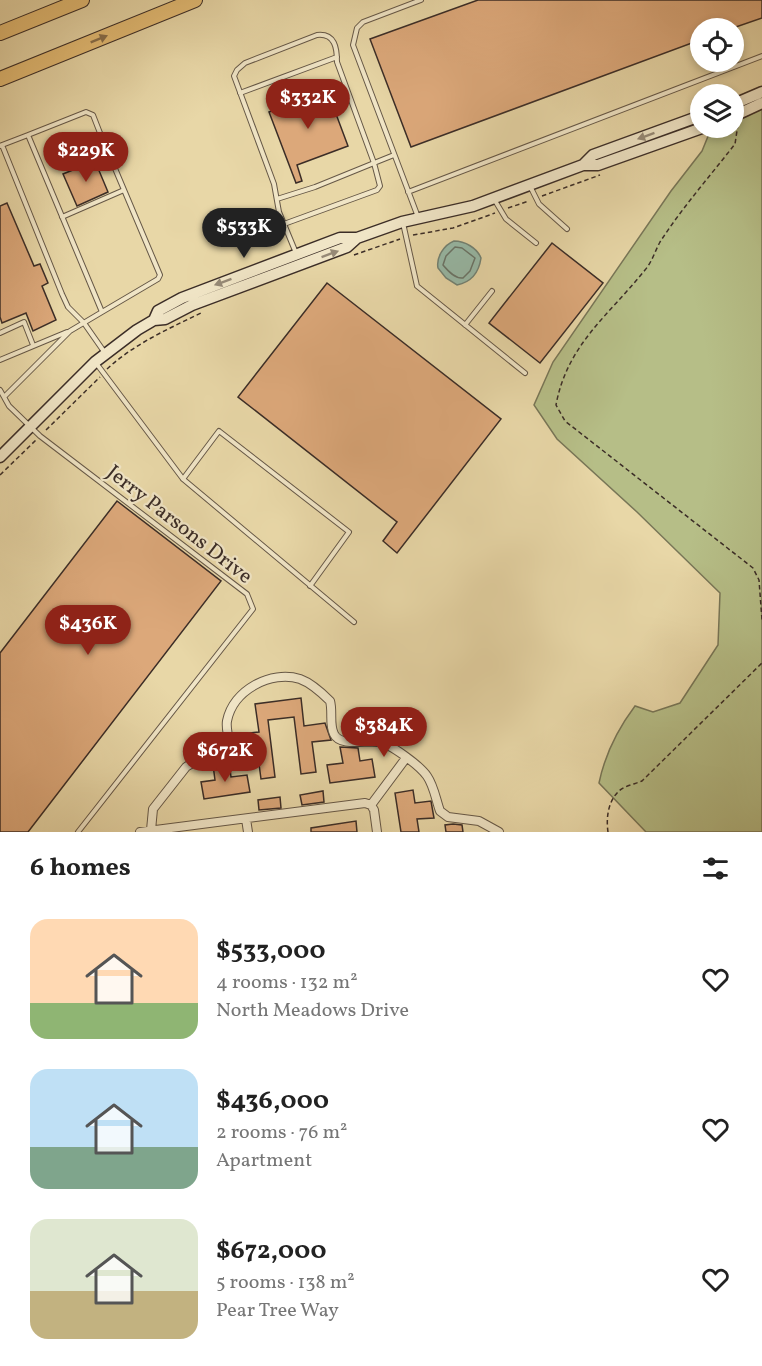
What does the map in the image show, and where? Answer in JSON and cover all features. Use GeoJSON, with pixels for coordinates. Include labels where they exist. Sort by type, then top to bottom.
{"type":"FeatureCollection","features":[{"type":"Feature","properties":{"kind":"highway"},"geometry":{"type":"LineString","coordinates":[[0,33],[81,0]]}},
{"type":"Feature","properties":{"kind":"highway"},"geometry":{"type":"LineString","coordinates":[[0,79],[195,0]]}},
{"type":"Feature","properties":{"kind":"street"},"geometry":{"type":"LineString","coordinates":[[744,105],[762,92]]}},
{"type":"Feature","properties":{"kind":"street"},"geometry":{"type":"LineString","coordinates":[[744,108],[762,103]]}},
{"type":"Feature","properties":{"kind":"street"},"geometry":{"type":"LineString","coordinates":[[583,165],[593,155],[690,120]]}},
{"type":"Feature","properties":{"kind":"street"},"geometry":{"type":"LineString","coordinates":[[0,457],[105,353],[154,320],[165,319],[192,305],[298,260],[340,238],[357,238],[402,222],[454,211],[583,165],[598,165],[690,136]]}},
{"type":"Feature","properties":{"kind":"street"},"geometry":{"type":"LineString","coordinates":[[151,831],[153,809],[186,766],[192,761],[214,759],[224,753],[229,743],[227,721],[237,699],[256,682],[299,679],[308,683],[330,701],[334,734],[339,739],[381,742],[406,758],[428,777],[440,811],[444,815],[479,821],[499,832]]}},
{"type":"Feature","properties":{"kind":"street"},"geometry":{"type":"LineString","coordinates":[[371,805],[406,758]]}},
{"type":"Feature","properties":{"kind":"street"},"geometry":{"type":"LineString","coordinates":[[140,832],[365,803],[371,805],[374,810],[377,832]]}},
{"type":"Feature","properties":{"kind":"street"},"geometry":{"type":"LineString","coordinates":[[246,819],[248,832]]}},
{"type":"Feature","properties":{"kind":"lane"},"geometry":{"type":"LineString","coordinates":[[418,218],[353,45],[357,28],[363,22],[422,0]]}},
{"type":"Feature","properties":{"kind":"lane"},"geometry":{"type":"LineString","coordinates":[[284,224],[377,190],[380,186],[380,179],[337,62],[337,49],[332,38],[324,34],[245,63],[234,76],[277,199],[279,212],[298,260]]}},
{"type":"Feature","properties":{"kind":"lane"},"geometry":{"type":"LineString","coordinates":[[408,192],[762,56]]}},
{"type":"Feature","properties":{"kind":"lane"},"geometry":{"type":"LineString","coordinates":[[240,93],[337,57]]}},
{"type":"Feature","properties":{"kind":"lane"},"geometry":{"type":"LineString","coordinates":[[0,360],[70,331],[84,323],[158,279],[160,275],[93,115],[86,112],[1,145],[68,307],[84,323],[105,353]]}},
{"type":"Feature","properties":{"kind":"lane"},"geometry":{"type":"LineString","coordinates":[[28,135],[102,312]]}},
{"type":"Feature","properties":{"kind":"lane"},"geometry":{"type":"LineString","coordinates":[[277,199],[315,187],[394,155]]}},
{"type":"Feature","properties":{"kind":"lane"},"geometry":{"type":"LineString","coordinates":[[530,185],[543,209],[567,229]]}},
{"type":"Feature","properties":{"kind":"lane"},"geometry":{"type":"LineString","coordinates":[[62,217],[124,190]]}},
{"type":"Feature","properties":{"kind":"lane"},"geometry":{"type":"LineString","coordinates":[[493,198],[500,212],[515,228],[536,243]]}},
{"type":"Feature","properties":{"kind":"lane"},"geometry":{"type":"LineString","coordinates":[[402,222],[417,286],[525,373]]}},
{"type":"Feature","properties":{"kind":"lane"},"geometry":{"type":"LineString","coordinates":[[465,325],[492,291]]}},
{"type":"Feature","properties":{"kind":"lane"},"geometry":{"type":"LineString","coordinates":[[0,333],[24,322],[33,345]]}},
{"type":"Feature","properties":{"kind":"lane"},"geometry":{"type":"LineString","coordinates":[[4,397],[70,331]]}},
{"type":"Feature","properties":{"kind":"lane"},"geometry":{"type":"LineString","coordinates":[[95,362],[183,480],[354,622]]}},
{"type":"Feature","properties":{"kind":"lane","name":"Jerry Parsons Drive"},"geometry":{"type":"LineString","coordinates":[[0,390],[9,406],[40,436],[247,594],[253,609],[78,832]]}},
{"type":"Feature","properties":{"kind":"lane"},"geometry":{"type":"LineString","coordinates":[[183,480],[219,431],[349,532],[310,586]]}},
{"type":"Feature","properties":{"kind":"path"},"geometry":{"type":"LineString","coordinates":[[735,138],[735,144],[660,242],[647,268],[584,340],[566,368],[556,405],[565,421],[753,568],[759,580],[762,620]]}},
{"type":"Feature","properties":{"kind":"path"},"geometry":{"type":"LineString","coordinates":[[355,254],[405,237],[453,228],[605,173]]}},
{"type":"Feature","properties":{"kind":"path"},"geometry":{"type":"LineString","coordinates":[[0,475],[126,354],[201,313]]}},
{"type":"Feature","properties":{"kind":"path"},"geometry":{"type":"LineString","coordinates":[[608,832],[610,805],[620,790],[642,781],[762,663]]}},
{"type":"Feature","properties":{"kind":"green space"},"geometry":{"type":"Polygon","coordinates":[[[762,106],[762,832],[646,832],[599,783],[608,752],[617,733],[635,706],[653,712],[680,703],[718,645],[720,593],[637,512],[557,439],[534,405],[553,362],[671,191],[702,151],[707,138],[744,138],[744,114],[762,106]]]}},
{"type":"Feature","properties":{"kind":"water"},"geometry":{"type":"Polygon","coordinates":[[[454,241],[470,246],[481,258],[474,276],[457,285],[446,278],[438,268],[438,260],[442,252],[454,241]]]}},
{"type":"Feature","properties":{"kind":"building"},"geometry":{"type":"Polygon","coordinates":[[[478,0],[762,0],[762,18],[744,24],[744,18],[690,18],[690,44],[411,147],[370,39],[478,0]]]}},
{"type":"Feature","properties":{"kind":"building"},"geometry":{"type":"Polygon","coordinates":[[[327,90],[348,146],[297,165],[302,181],[296,183],[269,112],[327,90]]]}},
{"type":"Feature","properties":{"kind":"building"},"geometry":{"type":"Polygon","coordinates":[[[95,161],[108,192],[77,206],[63,174],[95,161]]]}},
{"type":"Feature","properties":{"kind":"building"},"geometry":{"type":"Polygon","coordinates":[[[7,203],[34,266],[40,264],[48,283],[42,286],[56,320],[33,331],[26,313],[2,323],[0,317],[0,206],[7,203]]]}},
{"type":"Feature","properties":{"kind":"building"},"geometry":{"type":"Polygon","coordinates":[[[552,243],[603,283],[540,363],[489,323],[552,243]]]}},
{"type":"Feature","properties":{"kind":"building"},"geometry":{"type":"Polygon","coordinates":[[[327,283],[501,419],[397,553],[383,541],[397,522],[238,397],[327,283]]]}},
{"type":"Feature","properties":{"kind":"building"},"geometry":{"type":"Polygon","coordinates":[[[117,501],[221,581],[28,832],[0,832],[0,653],[117,501]]]}},
{"type":"Feature","properties":{"kind":"building"},"geometry":{"type":"Polygon","coordinates":[[[301,698],[304,726],[325,723],[331,740],[312,742],[316,772],[301,774],[294,717],[268,720],[275,777],[261,779],[257,749],[236,752],[234,735],[259,732],[255,704],[301,698]]]}},
{"type":"Feature","properties":{"kind":"building"},"geometry":{"type":"Polygon","coordinates":[[[340,747],[358,748],[360,761],[372,759],[375,777],[330,783],[327,765],[343,763],[340,747]]]}},
{"type":"Feature","properties":{"kind":"building"},"geometry":{"type":"Polygon","coordinates":[[[229,761],[231,777],[247,775],[250,792],[204,799],[201,782],[215,780],[213,765],[229,761]]]}},
{"type":"Feature","properties":{"kind":"building"},"geometry":{"type":"Polygon","coordinates":[[[413,790],[415,803],[431,801],[434,818],[417,819],[419,832],[401,832],[395,793],[413,790]]]}},
{"type":"Feature","properties":{"kind":"building"},"geometry":{"type":"Polygon","coordinates":[[[323,791],[324,802],[302,805],[300,795],[323,791]]]}},
{"type":"Feature","properties":{"kind":"building"},"geometry":{"type":"Polygon","coordinates":[[[280,797],[281,808],[259,810],[258,800],[280,797]]]}},
{"type":"Feature","properties":{"kind":"building"},"geometry":{"type":"Polygon","coordinates":[[[356,821],[357,832],[311,832],[311,828],[356,821]]]}},
{"type":"Feature","properties":{"kind":"building"},"geometry":{"type":"Polygon","coordinates":[[[445,825],[462,825],[463,832],[446,832],[445,825]]]}}]}
